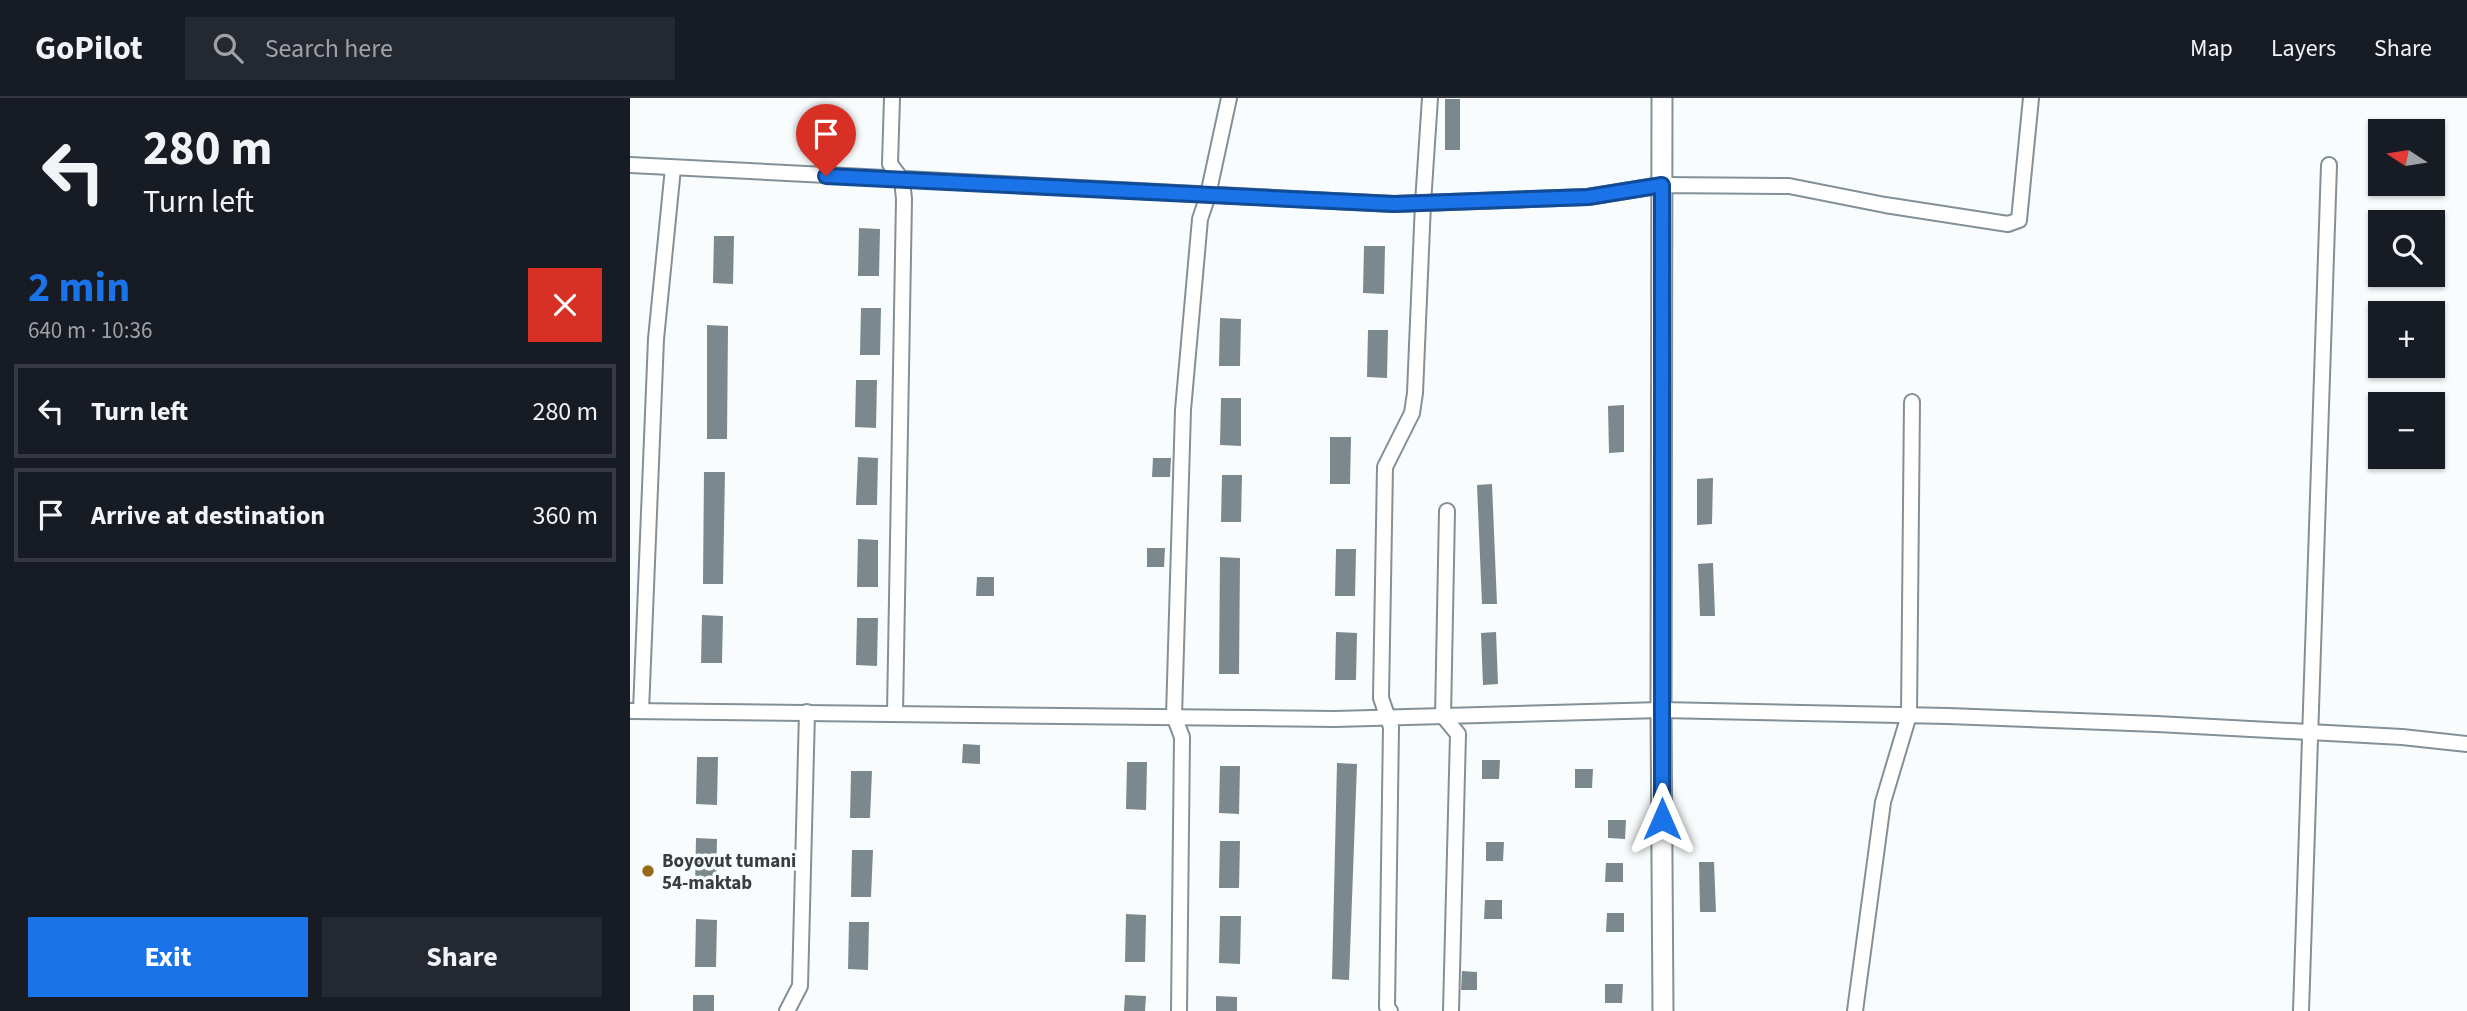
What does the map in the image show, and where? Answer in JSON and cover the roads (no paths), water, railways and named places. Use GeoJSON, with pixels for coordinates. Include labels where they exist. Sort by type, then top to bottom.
{"type":"FeatureCollection","features":[{"type":"Feature","properties":{"kind":"main road"},"geometry":{"type":"LineString","coordinates":[[1662,98],[1663,1011]]}},
{"type":"Feature","properties":{"kind":"street"},"geometry":{"type":"LineString","coordinates":[[892,98],[890,164],[902,180],[904,213],[895,713]]}},
{"type":"Feature","properties":{"kind":"street"},"geometry":{"type":"LineString","coordinates":[[1179,1011],[1182,737],[1174,716],[1183,410],[1200,219],[1208,195],[1229,98]]}},
{"type":"Feature","properties":{"kind":"street"},"geometry":{"type":"LineString","coordinates":[[1390,1011],[1387,1007],[1391,727],[1381,698],[1385,467],[1412,413],[1415,393],[1430,98]]}},
{"type":"Feature","properties":{"kind":"street"},"geometry":{"type":"LineString","coordinates":[[630,165],[1394,204],[1588,197],[1662,185],[1789,186],[1885,205],[2008,224],[2019,219],[2031,98]]}},
{"type":"Feature","properties":{"kind":"street"},"geometry":{"type":"LineString","coordinates":[[2301,1011],[2329,165]]}},
{"type":"Feature","properties":{"kind":"street"},"geometry":{"type":"LineString","coordinates":[[673,168],[656,339],[636,711],[1387,717],[1661,710],[1909,715],[2309,732],[2467,744]]}},
{"type":"Feature","properties":{"kind":"street"},"geometry":{"type":"LineString","coordinates":[[1855,1011],[1883,802],[1909,715],[1912,402]]}},
{"type":"Feature","properties":{"kind":"street"},"geometry":{"type":"LineString","coordinates":[[1447,511],[1443,716],[1458,734],[1451,1011]]}},
{"type":"Feature","properties":{"kind":"street"},"geometry":{"type":"LineString","coordinates":[[787,1011],[800,986],[807,712]]}},
{"type":"Feature","properties":{"kind":"place","name":"Boyovut tumani 54-maktab"},"geometry":{"type":"Point","coordinates":[648,871]}}]}
